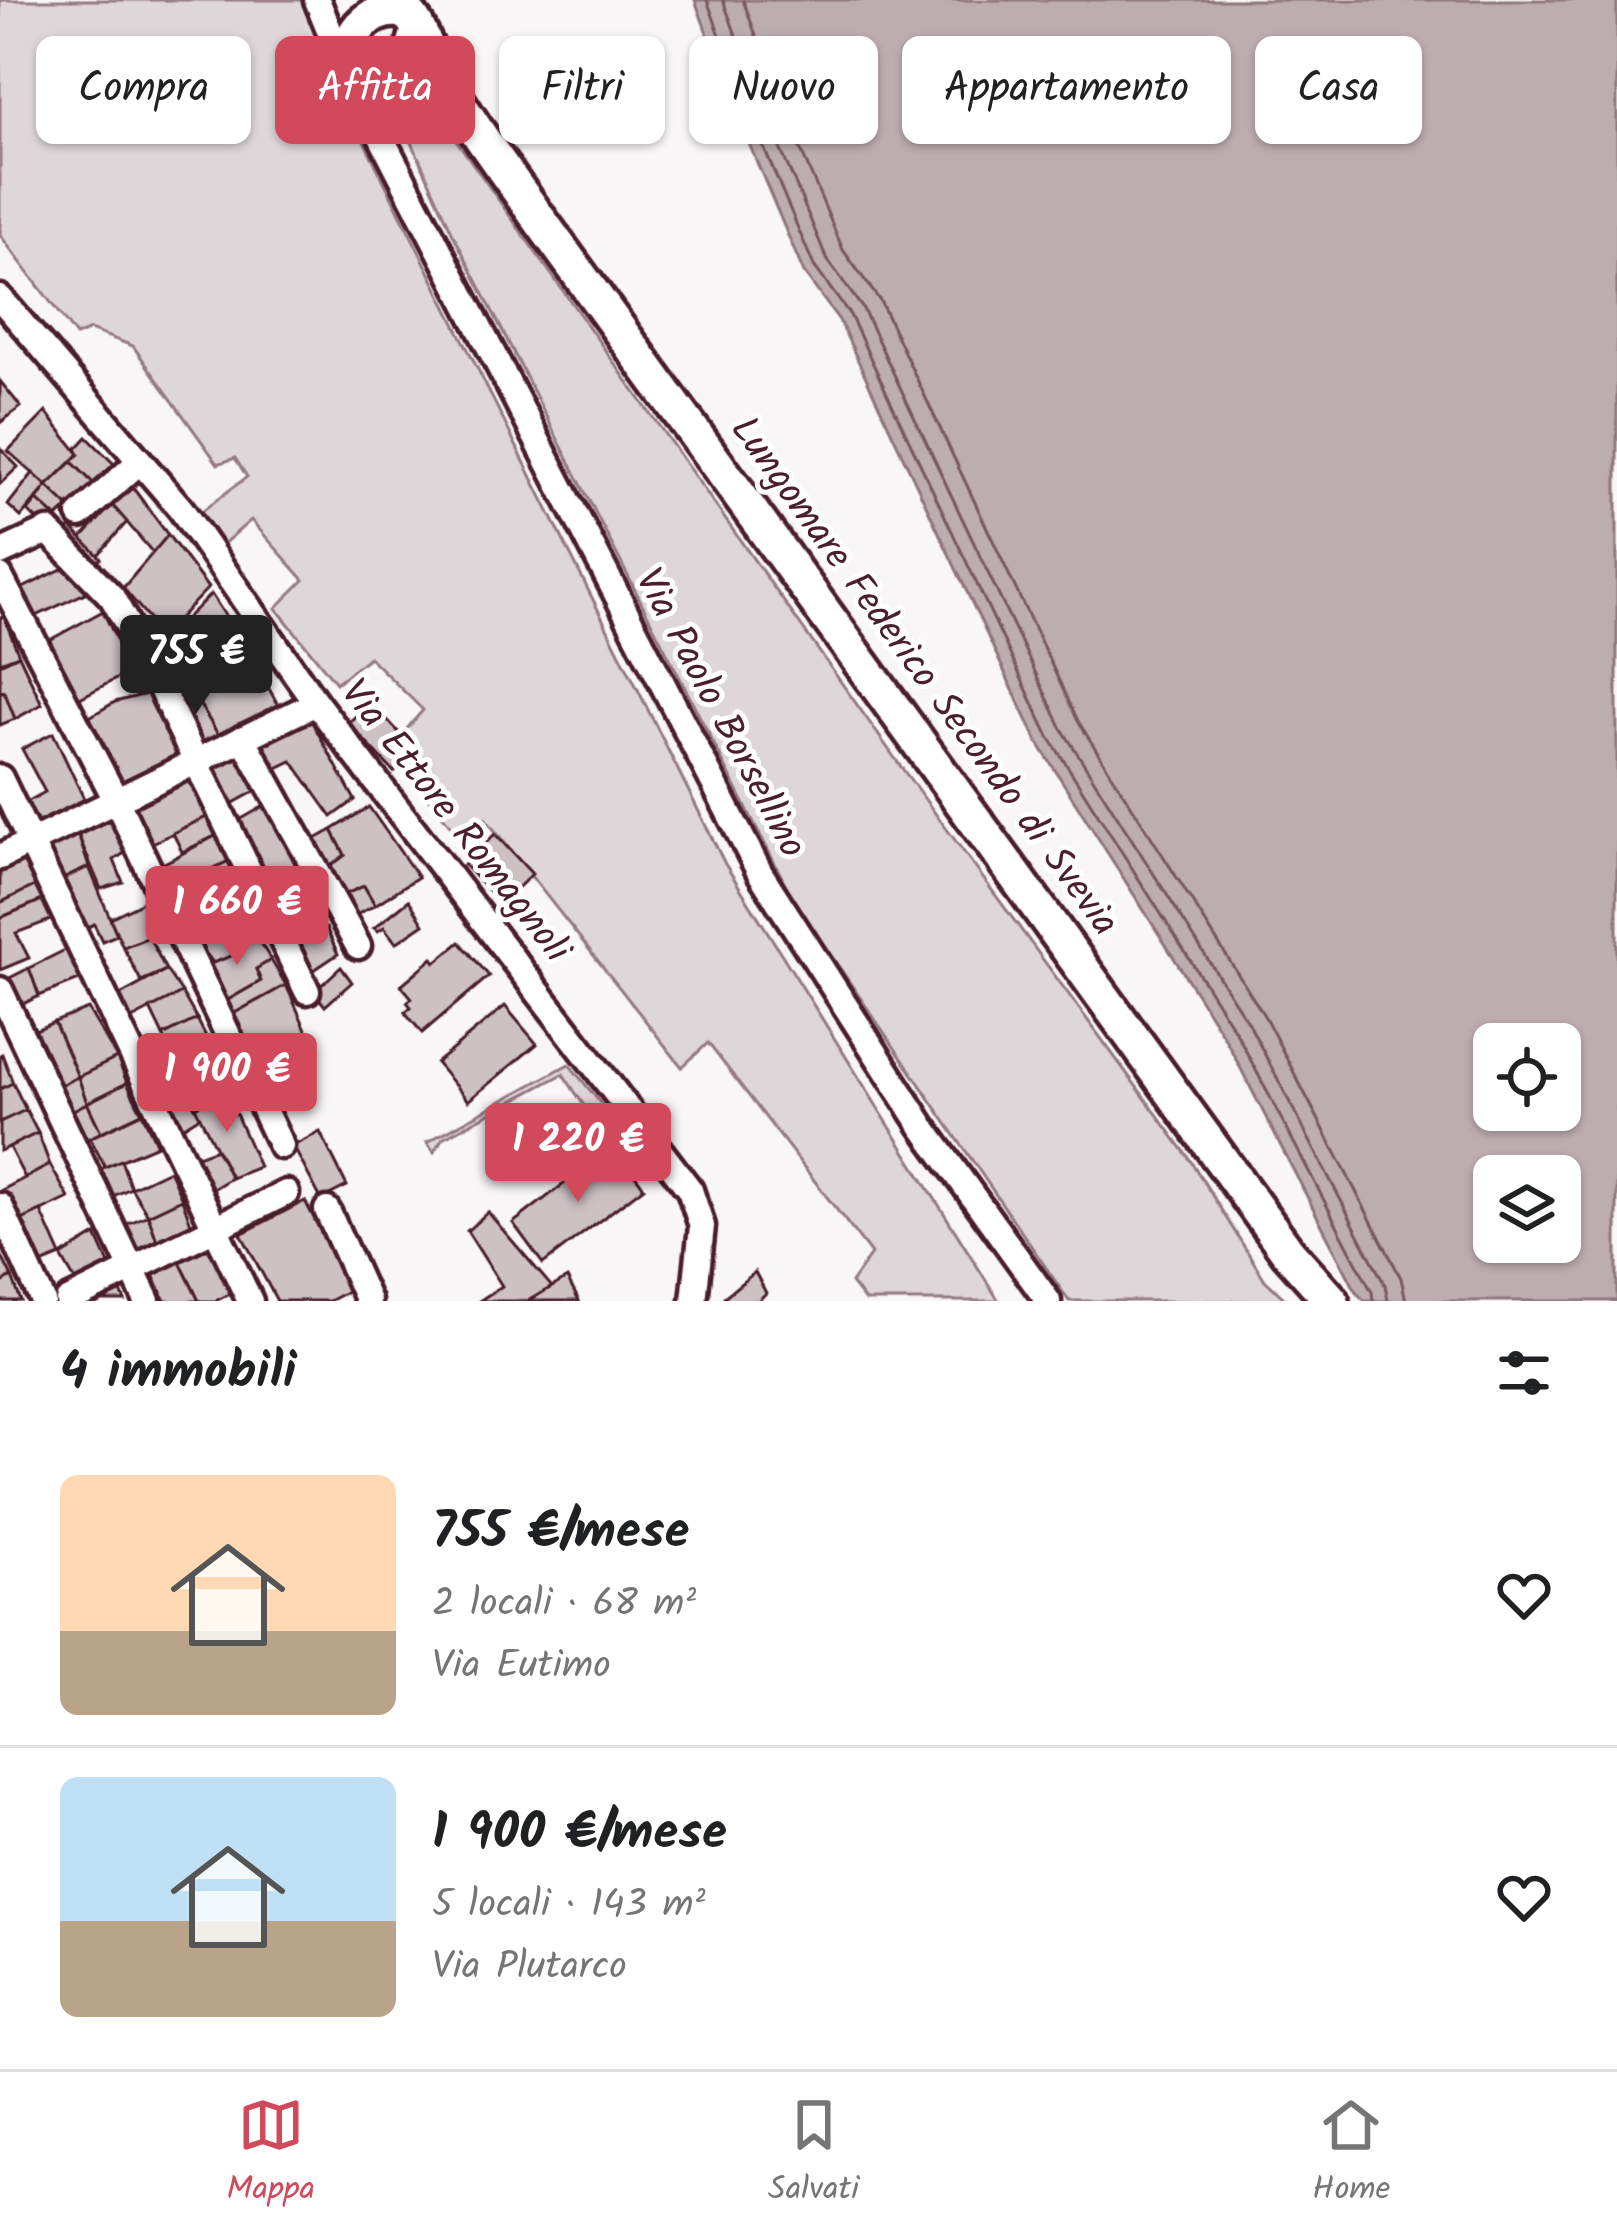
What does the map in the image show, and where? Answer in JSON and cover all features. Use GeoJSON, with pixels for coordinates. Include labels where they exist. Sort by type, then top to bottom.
{"type":"FeatureCollection","features":[{"type":"Feature","properties":{"kind":"street"},"geometry":{"type":"LineString","coordinates":[[317,0],[333,36]]}},
{"type":"Feature","properties":{"kind":"street"},"geometry":{"type":"LineString","coordinates":[[353,9],[375,5],[403,12]]}},
{"type":"Feature","properties":{"kind":"street","name":"Lungomare Federico Secondo di Svevia"},"geometry":{"type":"LineString","coordinates":[[475,127],[1288,1252],[1332,1301]]}},
{"type":"Feature","properties":{"kind":"street","name":"Via Paolo Borsellino"},"geometry":{"type":"LineString","coordinates":[[386,144],[760,873],[923,1127],[1048,1301]]}},
{"type":"Feature","properties":{"kind":"street","name":"Via Ettore Romagnoli"},"geometry":{"type":"LineString","coordinates":[[0,298],[181,509],[316,703],[690,1190],[702,1226],[694,1301]]}},
{"type":"Feature","properties":{"kind":"street"},"geometry":{"type":"LineString","coordinates":[[80,515],[140,461]]}},
{"type":"Feature","properties":{"kind":"street"},"geometry":{"type":"LineString","coordinates":[[0,553],[48,531],[112,597],[307,991]]}},
{"type":"Feature","properties":{"kind":"street"},"geometry":{"type":"LineString","coordinates":[[0,577],[116,800],[281,1146]]}},
{"type":"Feature","properties":{"kind":"street"},"geometry":{"type":"LineString","coordinates":[[0,856],[316,703]]}},
{"type":"Feature","properties":{"kind":"street"},"geometry":{"type":"LineString","coordinates":[[243,738],[358,946]]}},
{"type":"Feature","properties":{"kind":"street"},"geometry":{"type":"LineString","coordinates":[[0,778],[250,1301]]}},
{"type":"Feature","properties":{"kind":"street"},"geometry":{"type":"LineString","coordinates":[[0,989],[147,1301]]}},
{"type":"Feature","properties":{"kind":"street"},"geometry":{"type":"LineString","coordinates":[[68,1301],[286,1193]]}},
{"type":"Feature","properties":{"kind":"street"},"geometry":{"type":"LineString","coordinates":[[0,1206],[44,1301]]}},
{"type":"Feature","properties":{"kind":"street"},"geometry":{"type":"LineString","coordinates":[[327,1210],[368,1301]]}},
{"type":"Feature","properties":{"kind":"shaded area"},"geometry":{"type":"Polygon","coordinates":[[[0,0],[301,0],[316,36],[275,36],[275,144],[365,144],[725,864],[999,1301],[865,1301],[851,1283],[871,1254],[708,1043],[682,1067],[485,818],[453,829],[404,766],[414,755],[399,738],[423,710],[369,657],[336,683],[276,608],[304,580],[251,520],[222,545],[199,513],[247,477],[235,458],[218,464],[133,346],[90,330],[76,336],[0,235],[0,0]]]}},
{"type":"Feature","properties":{"kind":"shaded area"},"geometry":{"type":"Polygon","coordinates":[[[413,144],[459,144],[904,771],[1187,1155],[1265,1280],[1287,1301],[1069,1301],[795,903],[454,236],[413,144]]]}},
{"type":"Feature","properties":{"kind":"shaded area"},"geometry":{"type":"Polygon","coordinates":[[[569,1064],[602,1105],[589,1113],[563,1074],[443,1138],[434,1152],[427,1142],[569,1064]]]}},
{"type":"Feature","properties":{"kind":"water"},"geometry":{"type":"Polygon","coordinates":[[[695,0],[1617,0],[1617,1301],[1365,1301],[1357,1293],[1226,1040],[1038,743],[839,320],[804,273],[749,144],[878,144],[878,36],[708,36],[695,0]]]}},
{"type":"Feature","properties":{"kind":"building"},"geometry":{"type":"Polygon","coordinates":[[[0,381],[21,407],[0,423],[0,381]]]}},
{"type":"Feature","properties":{"kind":"building"},"geometry":{"type":"Polygon","coordinates":[[[46,412],[79,454],[47,486],[8,451],[46,412]]]}},
{"type":"Feature","properties":{"kind":"building"},"geometry":{"type":"Polygon","coordinates":[[[87,437],[114,464],[94,484],[72,462],[87,437]]]}},
{"type":"Feature","properties":{"kind":"building"},"geometry":{"type":"Polygon","coordinates":[[[0,448],[18,467],[0,484],[0,448]]]}},
{"type":"Feature","properties":{"kind":"building"},"geometry":{"type":"Polygon","coordinates":[[[72,462],[94,484],[72,510],[47,486],[72,462]]]}},
{"type":"Feature","properties":{"kind":"building"},"geometry":{"type":"Polygon","coordinates":[[[33,473],[47,486],[21,517],[8,505],[33,473]]]}},
{"type":"Feature","properties":{"kind":"building"},"geometry":{"type":"Polygon","coordinates":[[[47,486],[69,507],[57,518],[37,500],[47,486]]]}},
{"type":"Feature","properties":{"kind":"building"},"geometry":{"type":"Polygon","coordinates":[[[133,488],[168,535],[153,553],[112,505],[133,488]]]}},
{"type":"Feature","properties":{"kind":"building"},"geometry":{"type":"Polygon","coordinates":[[[37,500],[57,518],[45,528],[28,511],[37,500]]]}},
{"type":"Feature","properties":{"kind":"building"},"geometry":{"type":"Polygon","coordinates":[[[112,505],[127,522],[98,555],[81,539],[112,505]]]}},
{"type":"Feature","properties":{"kind":"building"},"geometry":{"type":"Polygon","coordinates":[[[71,528],[101,558],[91,570],[58,534],[71,528]]]}},
{"type":"Feature","properties":{"kind":"building"},"geometry":{"type":"Polygon","coordinates":[[[168,535],[208,588],[163,635],[123,588],[168,535]]]}},
{"type":"Feature","properties":{"kind":"building"},"geometry":{"type":"Polygon","coordinates":[[[70,565],[87,592],[30,619],[17,591],[70,565]]]}},
{"type":"Feature","properties":{"kind":"building"},"geometry":{"type":"Polygon","coordinates":[[[211,594],[243,643],[190,678],[166,638],[211,594]]]}},
{"type":"Feature","properties":{"kind":"building"},"geometry":{"type":"Polygon","coordinates":[[[103,611],[131,671],[76,700],[44,643],[103,611]]]}},
{"type":"Feature","properties":{"kind":"building"},"geometry":{"type":"Polygon","coordinates":[[[4,617],[19,655],[0,662],[0,618],[4,617]]]}},
{"type":"Feature","properties":{"kind":"building"},"geometry":{"type":"Polygon","coordinates":[[[243,643],[281,710],[222,741],[185,681],[243,643]]]}},
{"type":"Feature","properties":{"kind":"building"},"geometry":{"type":"Polygon","coordinates":[[[19,655],[42,704],[15,719],[4,691],[0,693],[0,664],[19,655]]]}},
{"type":"Feature","properties":{"kind":"building"},"geometry":{"type":"Polygon","coordinates":[[[185,681],[222,741],[203,751],[171,692],[185,681]]]}},
{"type":"Feature","properties":{"kind":"building"},"geometry":{"type":"Polygon","coordinates":[[[4,691],[15,719],[0,725],[0,693],[4,691]]]}},
{"type":"Feature","properties":{"kind":"building"},"geometry":{"type":"Polygon","coordinates":[[[154,692],[186,759],[119,792],[86,719],[115,702],[154,692]]]}},
{"type":"Feature","properties":{"kind":"building"},"geometry":{"type":"Polygon","coordinates":[[[371,702],[416,751],[394,772],[348,723],[371,702]]]}},
{"type":"Feature","properties":{"kind":"building"},"geometry":{"type":"Polygon","coordinates":[[[311,720],[355,800],[332,817],[292,761],[271,771],[255,745],[311,720]]]}},
{"type":"Feature","properties":{"kind":"building"},"geometry":{"type":"Polygon","coordinates":[[[53,733],[87,805],[37,831],[23,804],[45,792],[22,749],[53,733]]]}},
{"type":"Feature","properties":{"kind":"building"},"geometry":{"type":"Polygon","coordinates":[[[242,753],[259,789],[226,807],[211,768],[242,753]]]}},
{"type":"Feature","properties":{"kind":"building"},"geometry":{"type":"Polygon","coordinates":[[[193,779],[213,814],[146,846],[130,810],[193,779]]]}},
{"type":"Feature","properties":{"kind":"building"},"geometry":{"type":"Polygon","coordinates":[[[266,805],[300,873],[268,889],[236,822],[266,805]]]}},
{"type":"Feature","properties":{"kind":"building"},"geometry":{"type":"Polygon","coordinates":[[[369,807],[418,877],[375,905],[364,886],[342,896],[325,870],[345,855],[332,830],[369,807]]]}},
{"type":"Feature","properties":{"kind":"building"},"geometry":{"type":"Polygon","coordinates":[[[213,814],[223,832],[182,852],[173,833],[213,814]]]}},
{"type":"Feature","properties":{"kind":"building"},"geometry":{"type":"Polygon","coordinates":[[[112,818],[129,850],[114,860],[123,882],[101,889],[77,832],[112,818]]]}},
{"type":"Feature","properties":{"kind":"building"},"geometry":{"type":"Polygon","coordinates":[[[332,830],[345,855],[325,870],[310,842],[332,830]]]}},
{"type":"Feature","properties":{"kind":"building"},"geometry":{"type":"Polygon","coordinates":[[[77,832],[89,867],[59,881],[43,848],[77,832]]]}},
{"type":"Feature","properties":{"kind":"building"},"geometry":{"type":"Polygon","coordinates":[[[223,832],[231,860],[167,891],[157,867],[223,832]]]}},
{"type":"Feature","properties":{"kind":"building"},"geometry":{"type":"Polygon","coordinates":[[[495,834],[532,874],[501,904],[464,865],[495,834]]]}},
{"type":"Feature","properties":{"kind":"building"},"geometry":{"type":"Polygon","coordinates":[[[30,855],[41,883],[0,903],[0,869],[30,855]]]}},
{"type":"Feature","properties":{"kind":"building"},"geometry":{"type":"Polygon","coordinates":[[[231,860],[255,914],[195,940],[167,891],[231,860]]]}},
{"type":"Feature","properties":{"kind":"building"},"geometry":{"type":"Polygon","coordinates":[[[89,867],[117,935],[102,941],[94,924],[83,930],[59,881],[89,867]]]}},
{"type":"Feature","properties":{"kind":"building"},"geometry":{"type":"Polygon","coordinates":[[[304,878],[325,919],[294,934],[270,892],[304,878]]]}},
{"type":"Feature","properties":{"kind":"building"},"geometry":{"type":"Polygon","coordinates":[[[41,883],[47,898],[0,918],[0,903],[41,883]]]}},
{"type":"Feature","properties":{"kind":"building"},"geometry":{"type":"Polygon","coordinates":[[[364,886],[375,905],[354,916],[342,896],[364,886]]]}},
{"type":"Feature","properties":{"kind":"building"},"geometry":{"type":"Polygon","coordinates":[[[47,898],[56,918],[16,933],[29,958],[0,970],[0,918],[47,898]]]}},
{"type":"Feature","properties":{"kind":"building"},"geometry":{"type":"Polygon","coordinates":[[[409,900],[424,924],[396,943],[384,927],[374,928],[409,900]]]}},
{"type":"Feature","properties":{"kind":"building"},"geometry":{"type":"Polygon","coordinates":[[[143,902],[158,934],[123,947],[110,918],[143,902]]]}},
{"type":"Feature","properties":{"kind":"building"},"geometry":{"type":"Polygon","coordinates":[[[258,912],[263,927],[233,944],[237,954],[213,963],[207,955],[198,960],[189,943],[258,912]]]}},
{"type":"Feature","properties":{"kind":"building"},"geometry":{"type":"Polygon","coordinates":[[[326,928],[338,954],[311,972],[295,944],[326,928]]]}},
{"type":"Feature","properties":{"kind":"building"},"geometry":{"type":"Polygon","coordinates":[[[254,932],[271,960],[256,969],[261,981],[228,1000],[218,986],[212,991],[198,960],[207,955],[213,963],[237,954],[233,944],[254,932]]]}},
{"type":"Feature","properties":{"kind":"building"},"geometry":{"type":"Polygon","coordinates":[[[149,937],[166,970],[141,981],[123,947],[149,937]]]}},
{"type":"Feature","properties":{"kind":"building"},"geometry":{"type":"Polygon","coordinates":[[[460,942],[489,976],[422,1033],[405,1012],[412,998],[401,985],[460,942]]]}},
{"type":"Feature","properties":{"kind":"building"},"geometry":{"type":"Polygon","coordinates":[[[71,947],[82,979],[39,996],[29,968],[71,947]]]}},
{"type":"Feature","properties":{"kind":"building"},"geometry":{"type":"Polygon","coordinates":[[[271,960],[286,985],[224,1019],[212,991],[218,986],[228,1000],[261,981],[256,969],[271,960]]]}},
{"type":"Feature","properties":{"kind":"building"},"geometry":{"type":"Polygon","coordinates":[[[341,967],[352,982],[325,1006],[314,992],[341,967]]]}},
{"type":"Feature","properties":{"kind":"building"},"geometry":{"type":"Polygon","coordinates":[[[29,968],[39,996],[15,1008],[2,982],[29,968]]]}},
{"type":"Feature","properties":{"kind":"building"},"geometry":{"type":"Polygon","coordinates":[[[166,970],[182,993],[126,1022],[115,998],[166,970]]]}},
{"type":"Feature","properties":{"kind":"building"},"geometry":{"type":"Polygon","coordinates":[[[286,985],[309,1036],[248,1067],[224,1019],[286,985]]]}},
{"type":"Feature","properties":{"kind":"building"},"geometry":{"type":"Polygon","coordinates":[[[182,993],[197,1019],[163,1036],[150,1009],[182,993]]]}},
{"type":"Feature","properties":{"kind":"building"},"geometry":{"type":"Polygon","coordinates":[[[505,1006],[537,1044],[468,1101],[436,1063],[505,1006]]]}},
{"type":"Feature","properties":{"kind":"building"},"geometry":{"type":"Polygon","coordinates":[[[88,1009],[117,1058],[78,1077],[54,1022],[88,1009]]]}},
{"type":"Feature","properties":{"kind":"building"},"geometry":{"type":"Polygon","coordinates":[[[197,1019],[212,1048],[179,1065],[163,1036],[197,1019]]]}},
{"type":"Feature","properties":{"kind":"building"},"geometry":{"type":"Polygon","coordinates":[[[54,1022],[78,1077],[52,1089],[26,1034],[54,1022]]]}},
{"type":"Feature","properties":{"kind":"building"},"geometry":{"type":"Polygon","coordinates":[[[0,1055],[13,1083],[0,1089],[0,1055]]]}},
{"type":"Feature","properties":{"kind":"building"},"geometry":{"type":"Polygon","coordinates":[[[117,1058],[127,1083],[87,1103],[78,1077],[117,1058]]]}},
{"type":"Feature","properties":{"kind":"building"},"geometry":{"type":"Polygon","coordinates":[[[78,1077],[87,1103],[64,1115],[52,1089],[78,1077]]]}},
{"type":"Feature","properties":{"kind":"building"},"geometry":{"type":"Polygon","coordinates":[[[13,1083],[26,1110],[0,1123],[0,1089],[13,1083]]]}},
{"type":"Feature","properties":{"kind":"building"},"geometry":{"type":"Polygon","coordinates":[[[127,1083],[142,1113],[101,1132],[87,1103],[127,1083]]]}},
{"type":"Feature","properties":{"kind":"building"},"geometry":{"type":"Polygon","coordinates":[[[182,1084],[200,1116],[176,1131],[160,1097],[182,1084]]]}},
{"type":"Feature","properties":{"kind":"building"},"geometry":{"type":"Polygon","coordinates":[[[226,1091],[259,1167],[231,1178],[195,1107],[226,1091]]]}},
{"type":"Feature","properties":{"kind":"building"},"geometry":{"type":"Polygon","coordinates":[[[87,1103],[101,1132],[80,1143],[64,1115],[87,1103]]]}},
{"type":"Feature","properties":{"kind":"building"},"geometry":{"type":"Polygon","coordinates":[[[26,1110],[38,1133],[0,1151],[0,1122],[26,1110]]]}},
{"type":"Feature","properties":{"kind":"building"},"geometry":{"type":"Polygon","coordinates":[[[142,1113],[157,1145],[105,1167],[90,1138],[142,1113]]]}},
{"type":"Feature","properties":{"kind":"building"},"geometry":{"type":"Polygon","coordinates":[[[320,1132],[347,1186],[321,1199],[293,1146],[320,1132]]]}},
{"type":"Feature","properties":{"kind":"building"},"geometry":{"type":"Polygon","coordinates":[[[38,1133],[50,1165],[25,1178],[9,1147],[38,1133]]]}},
{"type":"Feature","properties":{"kind":"building"},"geometry":{"type":"Polygon","coordinates":[[[613,1146],[644,1187],[543,1264],[513,1223],[613,1146]]]}},
{"type":"Feature","properties":{"kind":"building"},"geometry":{"type":"Polygon","coordinates":[[[216,1149],[231,1178],[203,1195],[186,1160],[216,1149]]]}},
{"type":"Feature","properties":{"kind":"building"},"geometry":{"type":"Polygon","coordinates":[[[121,1160],[131,1188],[102,1201],[90,1174],[121,1160]]]}},
{"type":"Feature","properties":{"kind":"building"},"geometry":{"type":"Polygon","coordinates":[[[50,1165],[69,1198],[16,1223],[2,1190],[50,1165]]]}},
{"type":"Feature","properties":{"kind":"building"},"geometry":{"type":"Polygon","coordinates":[[[169,1170],[182,1199],[148,1215],[131,1188],[169,1170]]]}},
{"type":"Feature","properties":{"kind":"building"},"geometry":{"type":"Polygon","coordinates":[[[182,1199],[192,1226],[158,1244],[148,1215],[182,1199]]]}},
{"type":"Feature","properties":{"kind":"building"},"geometry":{"type":"Polygon","coordinates":[[[305,1201],[351,1289],[329,1301],[277,1301],[241,1234],[305,1201]]]}},
{"type":"Feature","properties":{"kind":"building"},"geometry":{"type":"Polygon","coordinates":[[[41,1211],[61,1256],[36,1266],[16,1223],[41,1211]]]}},
{"type":"Feature","properties":{"kind":"building"},"geometry":{"type":"Polygon","coordinates":[[[488,1212],[552,1287],[528,1301],[479,1301],[502,1286],[467,1231],[488,1212]]]}},
{"type":"Feature","properties":{"kind":"building"},"geometry":{"type":"Polygon","coordinates":[[[148,1215],[158,1244],[130,1259],[116,1229],[148,1215]]]}},
{"type":"Feature","properties":{"kind":"building"},"geometry":{"type":"Polygon","coordinates":[[[96,1235],[113,1273],[80,1289],[61,1256],[96,1235]]]}},
{"type":"Feature","properties":{"kind":"building"},"geometry":{"type":"Polygon","coordinates":[[[213,1243],[236,1291],[215,1301],[199,1301],[179,1260],[213,1243]]]}},
{"type":"Feature","properties":{"kind":"building"},"geometry":{"type":"Polygon","coordinates":[[[0,1253],[12,1277],[0,1284],[0,1253]]]}},
{"type":"Feature","properties":{"kind":"building"},"geometry":{"type":"Polygon","coordinates":[[[179,1260],[199,1301],[165,1301],[152,1273],[179,1260]]]}},
{"type":"Feature","properties":{"kind":"building"},"geometry":{"type":"Polygon","coordinates":[[[755,1272],[766,1293],[758,1301],[727,1301],[724,1297],[755,1272]]]}},
{"type":"Feature","properties":{"kind":"building"},"geometry":{"type":"Polygon","coordinates":[[[12,1277],[21,1301],[0,1301],[0,1284],[12,1277]]]}},
{"type":"Feature","properties":{"kind":"building"},"geometry":{"type":"Polygon","coordinates":[[[567,1278],[579,1301],[528,1301],[552,1287],[567,1278]]]}},
{"type":"Feature","properties":{"kind":"building"},"geometry":{"type":"Polygon","coordinates":[[[119,1287],[125,1301],[90,1301],[119,1287]]]}}]}
